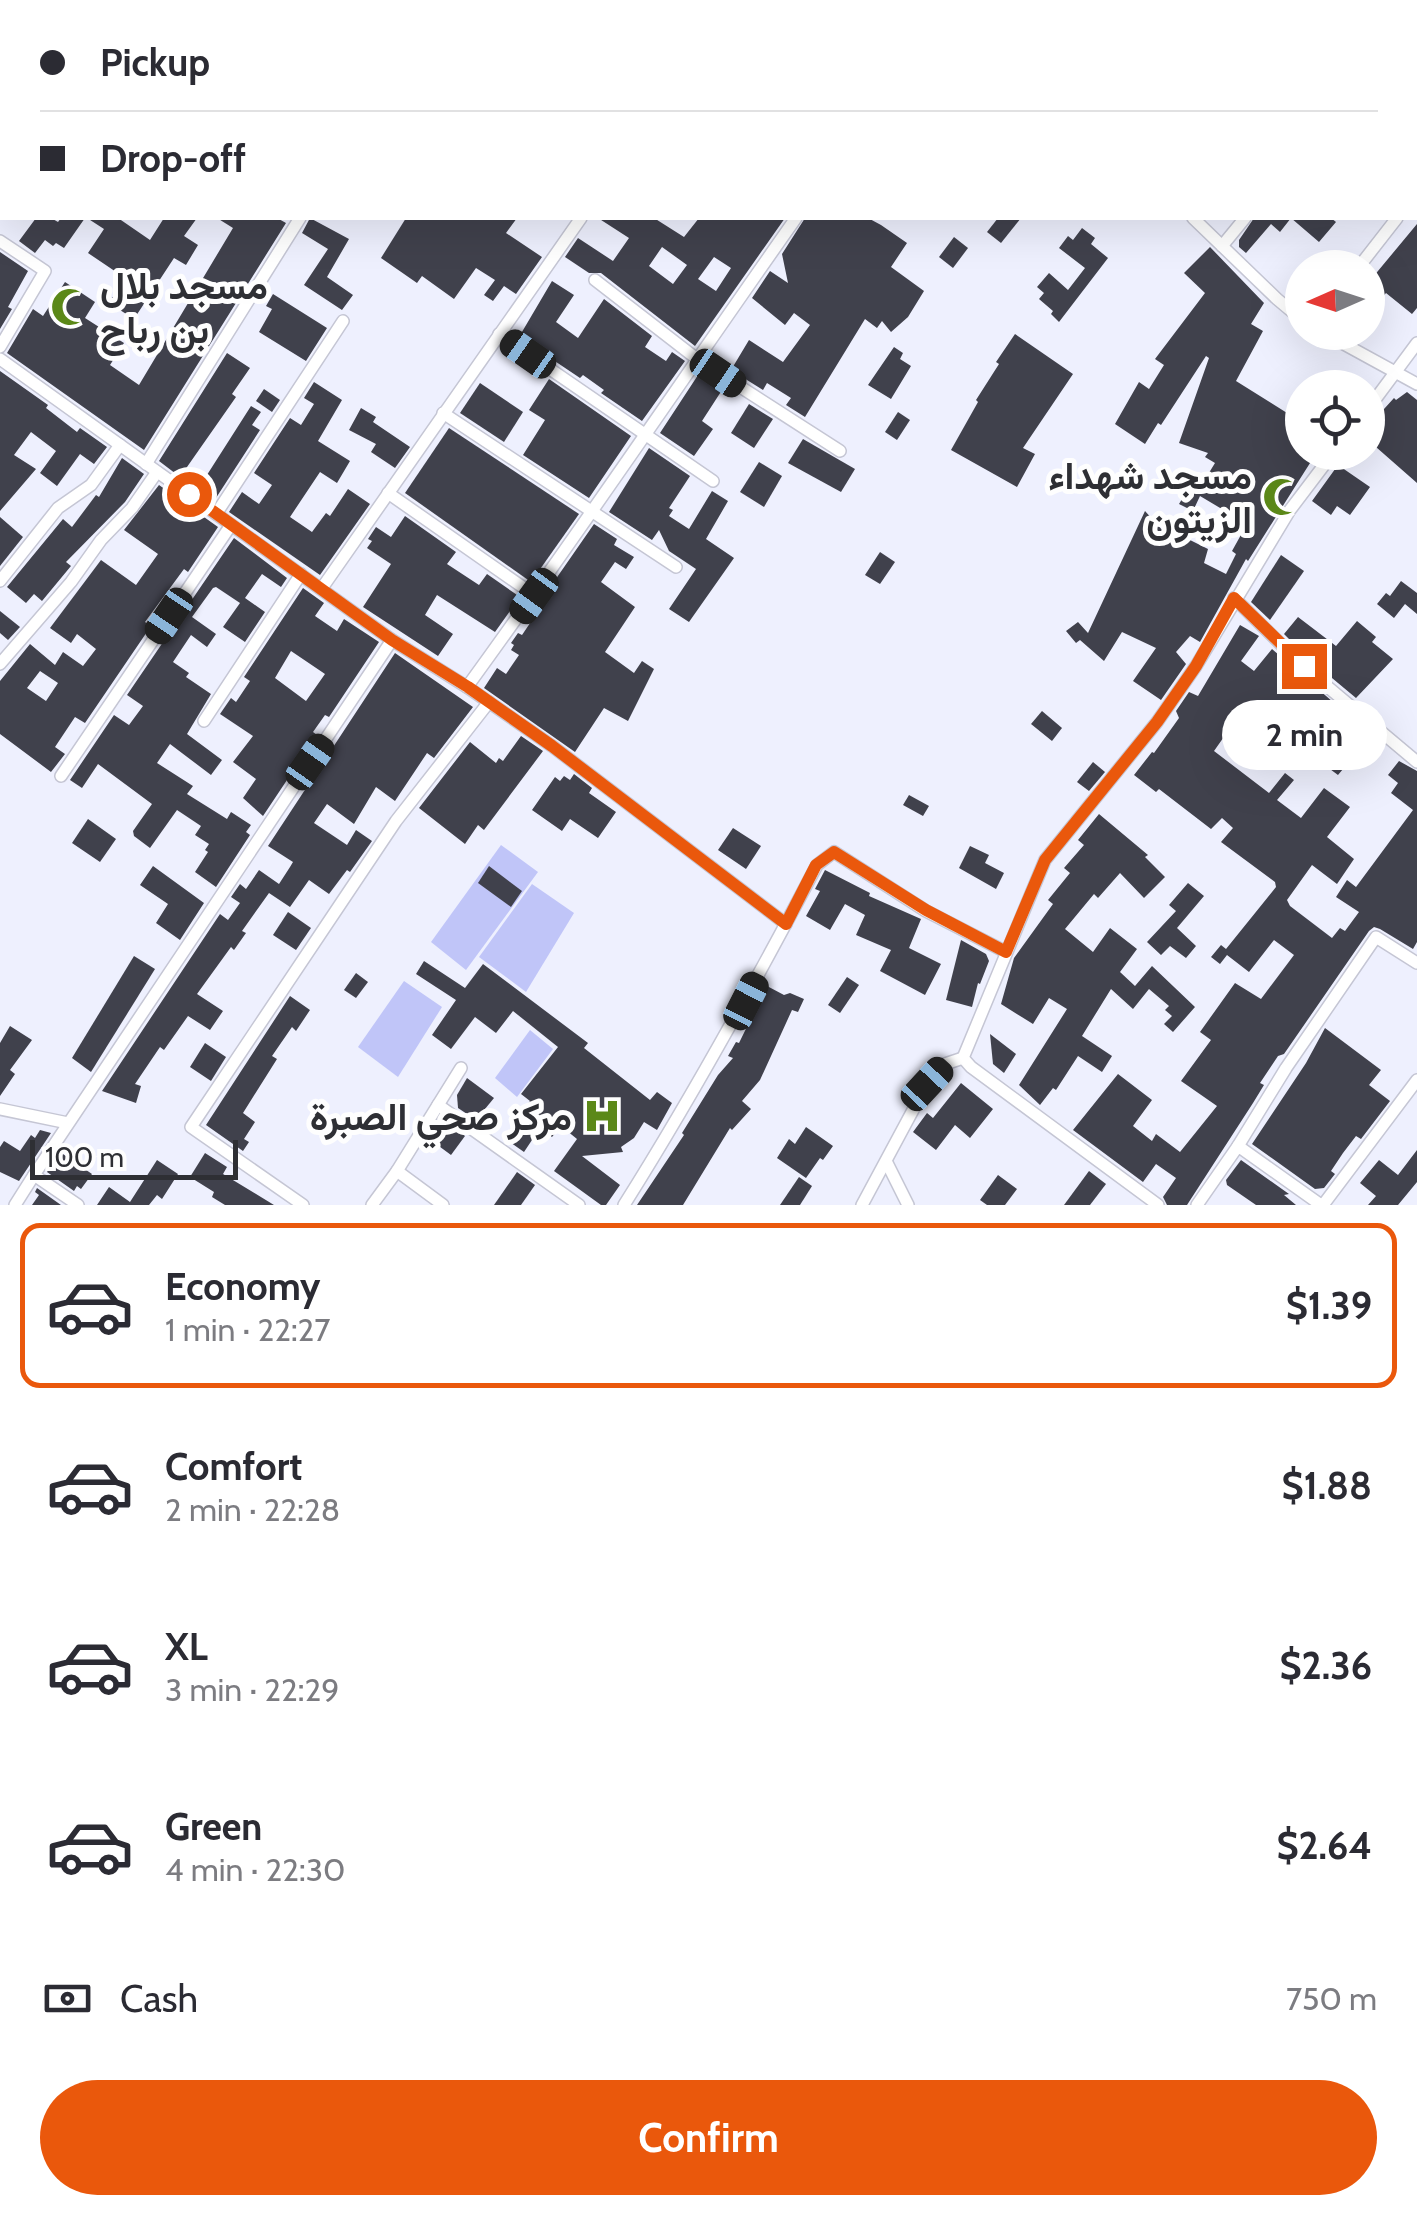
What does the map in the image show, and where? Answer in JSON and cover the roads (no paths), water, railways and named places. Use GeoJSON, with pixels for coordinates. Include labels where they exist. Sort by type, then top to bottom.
{"type":"FeatureCollection","features":[{"type":"Feature","properties":{"kind":"street"},"geometry":{"type":"LineString","coordinates":[[0,664],[132,508],[151,468],[299,220]]}},
{"type":"Feature","properties":{"kind":"street"},"geometry":{"type":"LineString","coordinates":[[322,588],[580,220]]}},
{"type":"Feature","properties":{"kind":"street"},"geometry":{"type":"LineString","coordinates":[[468,687],[594,513],[643,436],[795,220]]}},
{"type":"Feature","properties":{"kind":"street"},"geometry":{"type":"LineString","coordinates":[[1195,220],[1285,304]]}},
{"type":"Feature","properties":{"kind":"street"},"geometry":{"type":"LineString","coordinates":[[1222,246],[1243,220]]}},
{"type":"Feature","properties":{"kind":"street"},"geometry":{"type":"LineString","coordinates":[[1372,250],[1396,220]]}},
{"type":"Feature","properties":{"kind":"street"},"geometry":{"type":"LineString","coordinates":[[0,241],[45,271],[0,348]]}},
{"type":"Feature","properties":{"kind":"street"},"geometry":{"type":"LineString","coordinates":[[596,280],[696,359],[840,451]]}},
{"type":"Feature","properties":{"kind":"street"},"geometry":{"type":"LineString","coordinates":[[216,514],[342,321]]}},
{"type":"Feature","properties":{"kind":"street"},"geometry":{"type":"LineString","coordinates":[[499,334],[713,481]]}},
{"type":"Feature","properties":{"kind":"street"},"geometry":{"type":"LineString","coordinates":[[1385,386],[1417,343]]}},
{"type":"Feature","properties":{"kind":"street"},"geometry":{"type":"LineString","coordinates":[[1356,350],[1417,384]]}},
{"type":"Feature","properties":{"kind":"street"},"geometry":{"type":"LineString","coordinates":[[0,359],[392,640],[489,702],[786,924]]}},
{"type":"Feature","properties":{"kind":"street"},"geometry":{"type":"LineString","coordinates":[[442,413],[676,567]]}},
{"type":"Feature","properties":{"kind":"street"},"geometry":{"type":"LineString","coordinates":[[0,582],[58,508],[91,485],[120,444]]}},
{"type":"Feature","properties":{"kind":"street"},"geometry":{"type":"LineString","coordinates":[[862,1205],[927,1084],[945,1064],[963,1058],[1045,860],[1157,722],[1196,666],[1290,510],[1320,470]]}},
{"type":"Feature","properties":{"kind":"street"},"geometry":{"type":"LineString","coordinates":[[388,493],[534,596]]}},
{"type":"Feature","properties":{"kind":"street"},"geometry":{"type":"LineString","coordinates":[[61,776],[231,525]]}},
{"type":"Feature","properties":{"kind":"street"},"geometry":{"type":"LineString","coordinates":[[204,721],[302,574]]}},
{"type":"Feature","properties":{"kind":"street"},"geometry":{"type":"LineString","coordinates":[[1234,598],[1304,666],[1417,762]]}},
{"type":"Feature","properties":{"kind":"street"},"geometry":{"type":"LineString","coordinates":[[16,1205],[392,640]]}},
{"type":"Feature","properties":{"kind":"street"},"geometry":{"type":"LineString","coordinates":[[297,1204],[192,1126],[386,837],[489,702]]}},
{"type":"Feature","properties":{"kind":"street"},"geometry":{"type":"LineString","coordinates":[[624,1205],[680,1117],[816,865],[834,852],[926,910],[1006,952]]}},
{"type":"Feature","properties":{"kind":"street"},"geometry":{"type":"LineString","coordinates":[[1196,1205],[1376,937],[1417,963]]}},
{"type":"Feature","properties":{"kind":"street"},"geometry":{"type":"LineString","coordinates":[[963,1058],[971,1068],[1158,1205]]}},
{"type":"Feature","properties":{"kind":"street"},"geometry":{"type":"LineString","coordinates":[[372,1205],[462,1068]]}},
{"type":"Feature","properties":{"kind":"street"},"geometry":{"type":"LineString","coordinates":[[1238,1146],[1322,1205],[1417,1080]]}},
{"type":"Feature","properties":{"kind":"street"},"geometry":{"type":"LineString","coordinates":[[438,1105],[578,1205]]}},
{"type":"Feature","properties":{"kind":"street"},"geometry":{"type":"LineString","coordinates":[[0,1109],[68,1122]]}},
{"type":"Feature","properties":{"kind":"street"},"geometry":{"type":"LineString","coordinates":[[887,1163],[908,1205]]}},
{"type":"Feature","properties":{"kind":"street"},"geometry":{"type":"LineString","coordinates":[[397,1171],[443,1205]]}},
{"type":"Feature","properties":{"kind":"street"},"geometry":{"type":"LineString","coordinates":[[34,1175],[78,1205]]}},
{"type":"Feature","properties":{"kind":"place","name":"مسجد بلال بن رباح"},"geometry":{"type":"Point","coordinates":[70,307]}},
{"type":"Feature","properties":{"kind":"place","name":"مسجد شهداء الزيتون"},"geometry":{"type":"Point","coordinates":[1282,497]}},
{"type":"Feature","properties":{"kind":"place","name":"مركز صحي الصبرة"},"geometry":{"type":"Point","coordinates":[602,1116]}}]}
